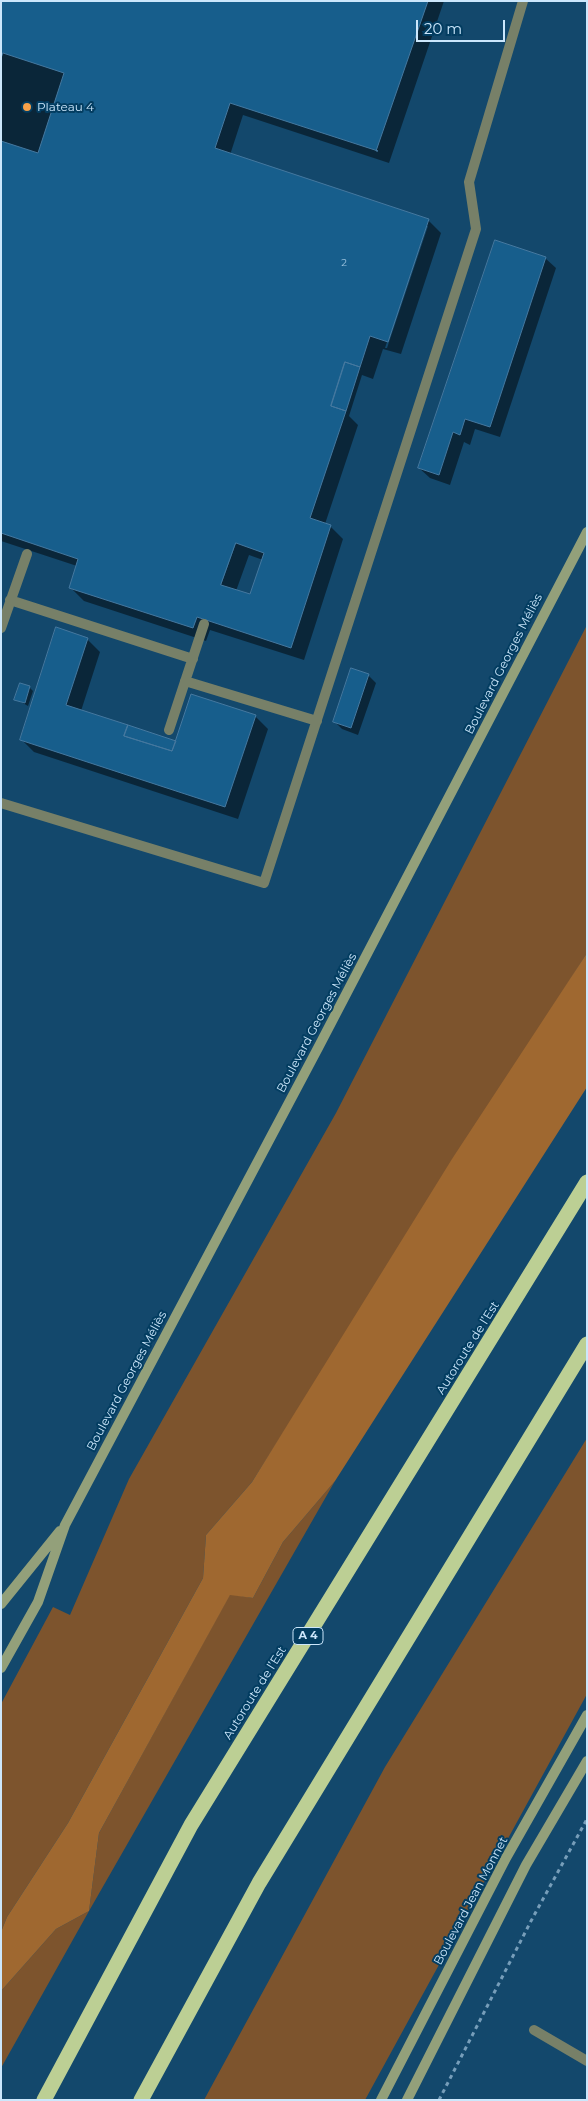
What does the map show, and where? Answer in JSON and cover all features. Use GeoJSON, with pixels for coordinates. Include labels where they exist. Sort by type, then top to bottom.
{"type":"FeatureCollection","features":[{"type":"Feature","properties":{"kind":"highway","name":"Autoroute de l’Est"},"geometry":{"type":"LineString","coordinates":[[44,2100],[192,1825],[587,1182]]}},
{"type":"Feature","properties":{"kind":"highway"},"geometry":{"type":"LineString","coordinates":[[142,2100],[259,1883],[587,1344]]}},
{"type":"Feature","properties":{"kind":"main road","name":"Boulevard Georges Méliès"},"geometry":{"type":"LineString","coordinates":[[1,1668],[38,1602],[65,1525],[323,1040],[587,532]]}},
{"type":"Feature","properties":{"kind":"main road","name":"Boulevard Georges Méliès"},"geometry":{"type":"LineString","coordinates":[[1,1604],[65,1525]]}},
{"type":"Feature","properties":{"kind":"main road","name":"Boulevard Jean Monnet"},"geometry":{"type":"LineString","coordinates":[[381,2100],[506,1858],[587,1715]]}},
{"type":"Feature","properties":{"kind":"main road"},"geometry":{"type":"LineString","coordinates":[[407,2100],[526,1864],[587,1761]]}},
{"type":"Feature","properties":{"kind":"lane"},"geometry":{"type":"LineString","coordinates":[[1,802],[264,883],[476,229],[469,182],[523,1]]}},
{"type":"Feature","properties":{"kind":"lane"},"geometry":{"type":"LineString","coordinates":[[1,628],[27,554]]}},
{"type":"Feature","properties":{"kind":"lane"},"geometry":{"type":"LineString","coordinates":[[10,600],[193,659]]}},
{"type":"Feature","properties":{"kind":"lane"},"geometry":{"type":"LineString","coordinates":[[169,730],[204,624]]}},
{"type":"Feature","properties":{"kind":"lane"},"geometry":{"type":"LineString","coordinates":[[186,681],[317,720]]}},
{"type":"Feature","properties":{"kind":"lane"},"geometry":{"type":"LineString","coordinates":[[534,2030],[587,2061]]}},
{"type":"Feature","properties":{"kind":"path"},"geometry":{"type":"LineString","coordinates":[[439,2100],[531,1921],[587,1819]]}},
{"type":"Feature","properties":{"kind":"shaded area"},"geometry":{"type":"Polygon","coordinates":[[[587,625],[587,953],[252,1482],[206,1535],[203,1578],[68,1823],[7,1917],[1,1932],[1,1704],[53,1607],[70,1615],[129,1479],[336,1113],[587,625]]]}},
{"type":"Feature","properties":{"kind":"shaded area"},"geometry":{"type":"Polygon","coordinates":[[[587,953],[587,1087],[335,1481],[283,1542],[253,1598],[230,1595],[99,1833],[89,1911],[56,1929],[1,1991],[1,1932],[7,1917],[68,1823],[203,1578],[206,1535],[252,1482],[452,1159],[587,953]]]}},
{"type":"Feature","properties":{"kind":"shaded area"},"geometry":{"type":"Polygon","coordinates":[[[587,1438],[587,1694],[365,2100],[204,2100],[385,1767],[587,1438]]]}},
{"type":"Feature","properties":{"kind":"shaded area"},"geometry":{"type":"Polygon","coordinates":[[[335,1481],[89,1911],[99,1833],[230,1594],[253,1598],[283,1542],[335,1481]]]}},
{"type":"Feature","properties":{"kind":"shaded area"},"geometry":{"type":"Polygon","coordinates":[[[89,1911],[1,2068],[1,1991],[56,1929],[89,1911]]]}},
{"type":"Feature","properties":{"kind":"building"},"geometry":{"type":"Polygon","coordinates":[[[1,1],[428,1],[376,150],[230,103],[215,148],[429,219],[388,342],[370,336],[360,367],[345,362],[331,406],[346,411],[310,518],[331,525],[291,648],[197,617],[193,628],[69,588],[78,559],[1,533],[1,1]],[[236,543],[221,585],[250,594],[264,553],[236,543]]]}},
{"type":"Feature","properties":{"kind":"building","name":"Plateau 4"},"geometry":{"type":"Polygon","coordinates":[[[3,53],[64,73],[38,153],[1,141],[1,59],[3,53]]]}},
{"type":"Feature","properties":{"kind":"building"},"geometry":{"type":"Polygon","coordinates":[[[495,240],[546,257],[490,427],[465,419],[460,435],[453,432],[439,475],[418,468],[495,240]]]}},
{"type":"Feature","properties":{"kind":"building"},"geometry":{"type":"Polygon","coordinates":[[[345,362],[360,367],[346,411],[331,406],[345,362]]]}},
{"type":"Feature","properties":{"kind":"building"},"geometry":{"type":"Polygon","coordinates":[[[56,627],[88,638],[66,705],[128,725],[124,736],[172,751],[191,694],[256,715],[225,807],[20,740],[56,627]]]}},
{"type":"Feature","properties":{"kind":"building"},"geometry":{"type":"Polygon","coordinates":[[[351,668],[369,674],[351,728],[333,722],[351,668]]]}},
{"type":"Feature","properties":{"kind":"building"},"geometry":{"type":"Polygon","coordinates":[[[20,683],[30,686],[25,703],[14,700],[20,683]]]}},
{"type":"Feature","properties":{"kind":"building"},"geometry":{"type":"Polygon","coordinates":[[[128,725],[176,741],[172,751],[124,736],[128,725]]]}},
{"type":"Feature","properties":{"kind":"place","name":"Plateau 4"},"geometry":{"type":"Point","coordinates":[27,107]}}]}
